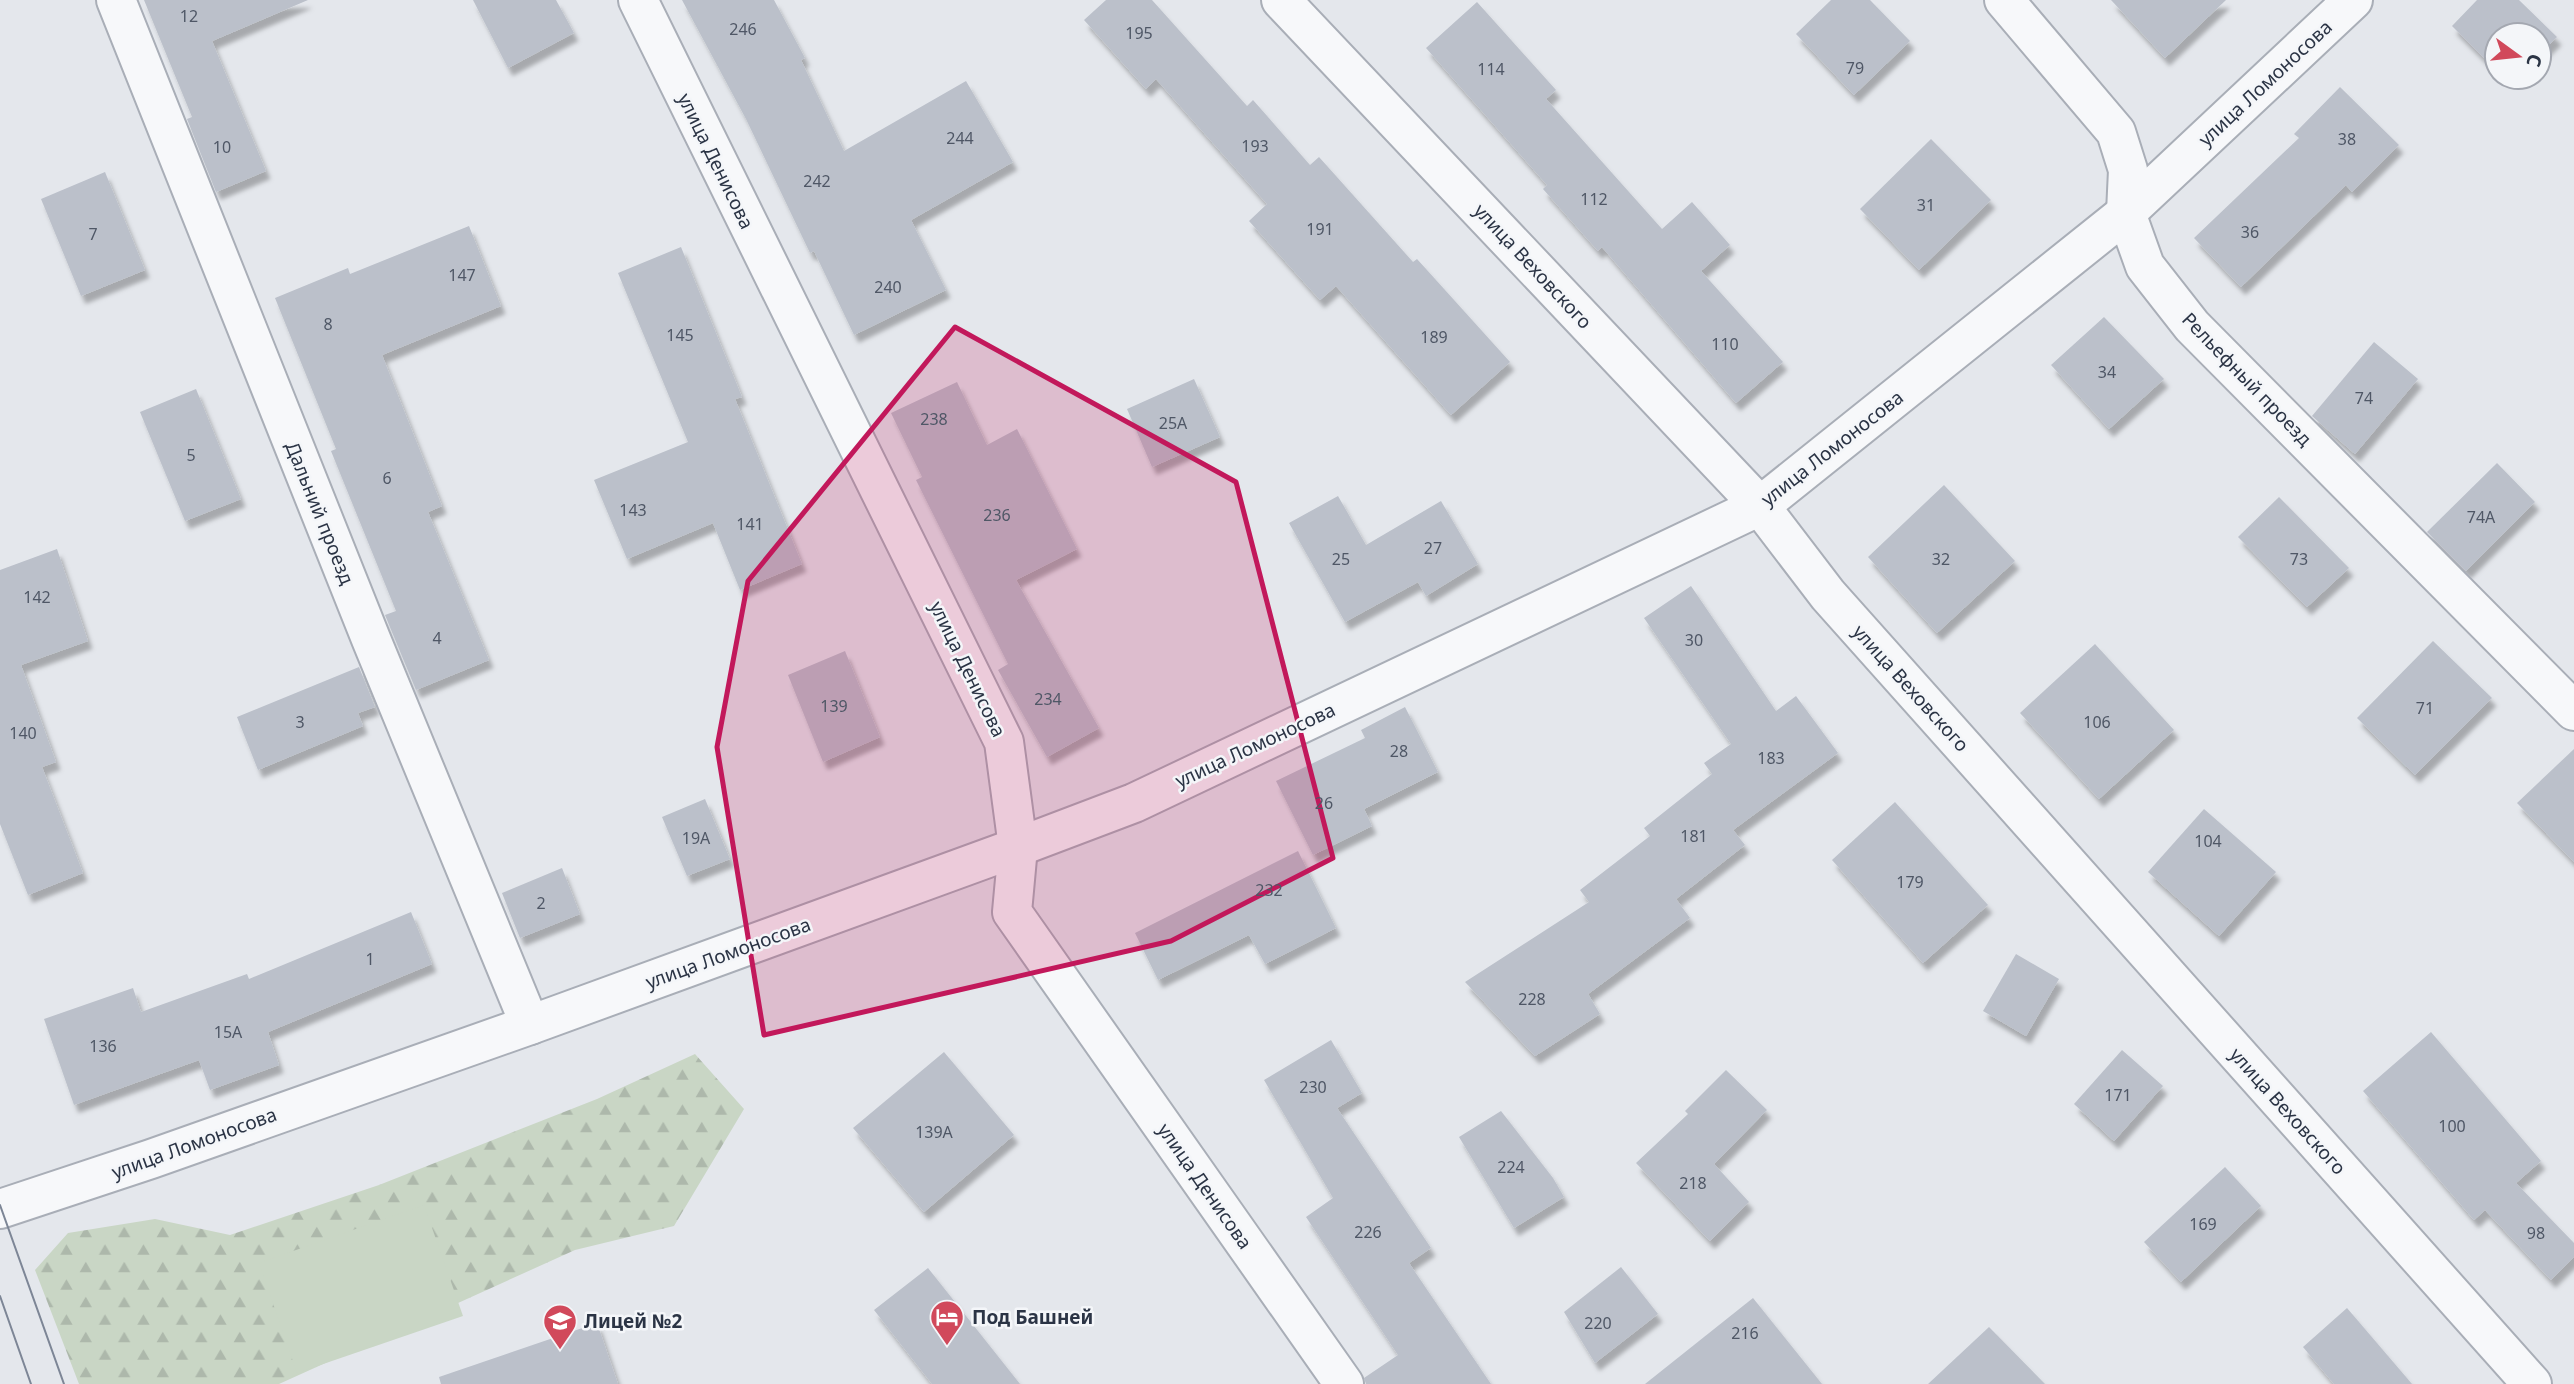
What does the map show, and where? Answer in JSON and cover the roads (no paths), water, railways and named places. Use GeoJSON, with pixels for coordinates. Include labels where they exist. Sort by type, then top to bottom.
{"type":"FeatureCollection","features":[{"type":"Feature","properties":{"kind":"street","name":"Дальний проезд"},"geometry":{"type":"LineString","coordinates":[[116,0],[370,639],[530,1025]]}},
{"type":"Feature","properties":{"kind":"street","name":"улица Денисова"},"geometry":{"type":"LineString","coordinates":[[638,0],[1004,742],[1018,848],[1012,912],[1344,1384]]}},
{"type":"Feature","properties":{"kind":"street","name":"улица Веховского"},"geometry":{"type":"LineString","coordinates":[[1281,0],[1760,506],[1828,595],[2532,1384]]}},
{"type":"Feature","properties":{"kind":"street","name":"Рельефный проезд"},"geometry":{"type":"LineString","coordinates":[[2004,0],[2116,132],[2128,170],[2126,213],[2145,266],[2192,326],[2574,711]]}},
{"type":"Feature","properties":{"kind":"street","name":"улица Ломоносова"},"geometry":{"type":"LineString","coordinates":[[0,1209],[151,1159],[530,1025],[1018,848],[1134,803],[1760,506],[2126,213],[2353,0]]}},
{"type":"Feature","properties":{"kind":"tram line"},"geometry":{"type":"LineString","coordinates":[[0,1205],[64,1384]]}},
{"type":"Feature","properties":{"kind":"tram line"},"geometry":{"type":"LineString","coordinates":[[0,1296],[31,1384]]}},
{"type":"Feature","properties":{"kind":"place","name":"Под Башней"},"geometry":{"type":"Point","coordinates":[947,1347]}},
{"type":"Feature","properties":{"kind":"place","name":"Лицей №2"},"geometry":{"type":"Point","coordinates":[560,1351]}}]}
